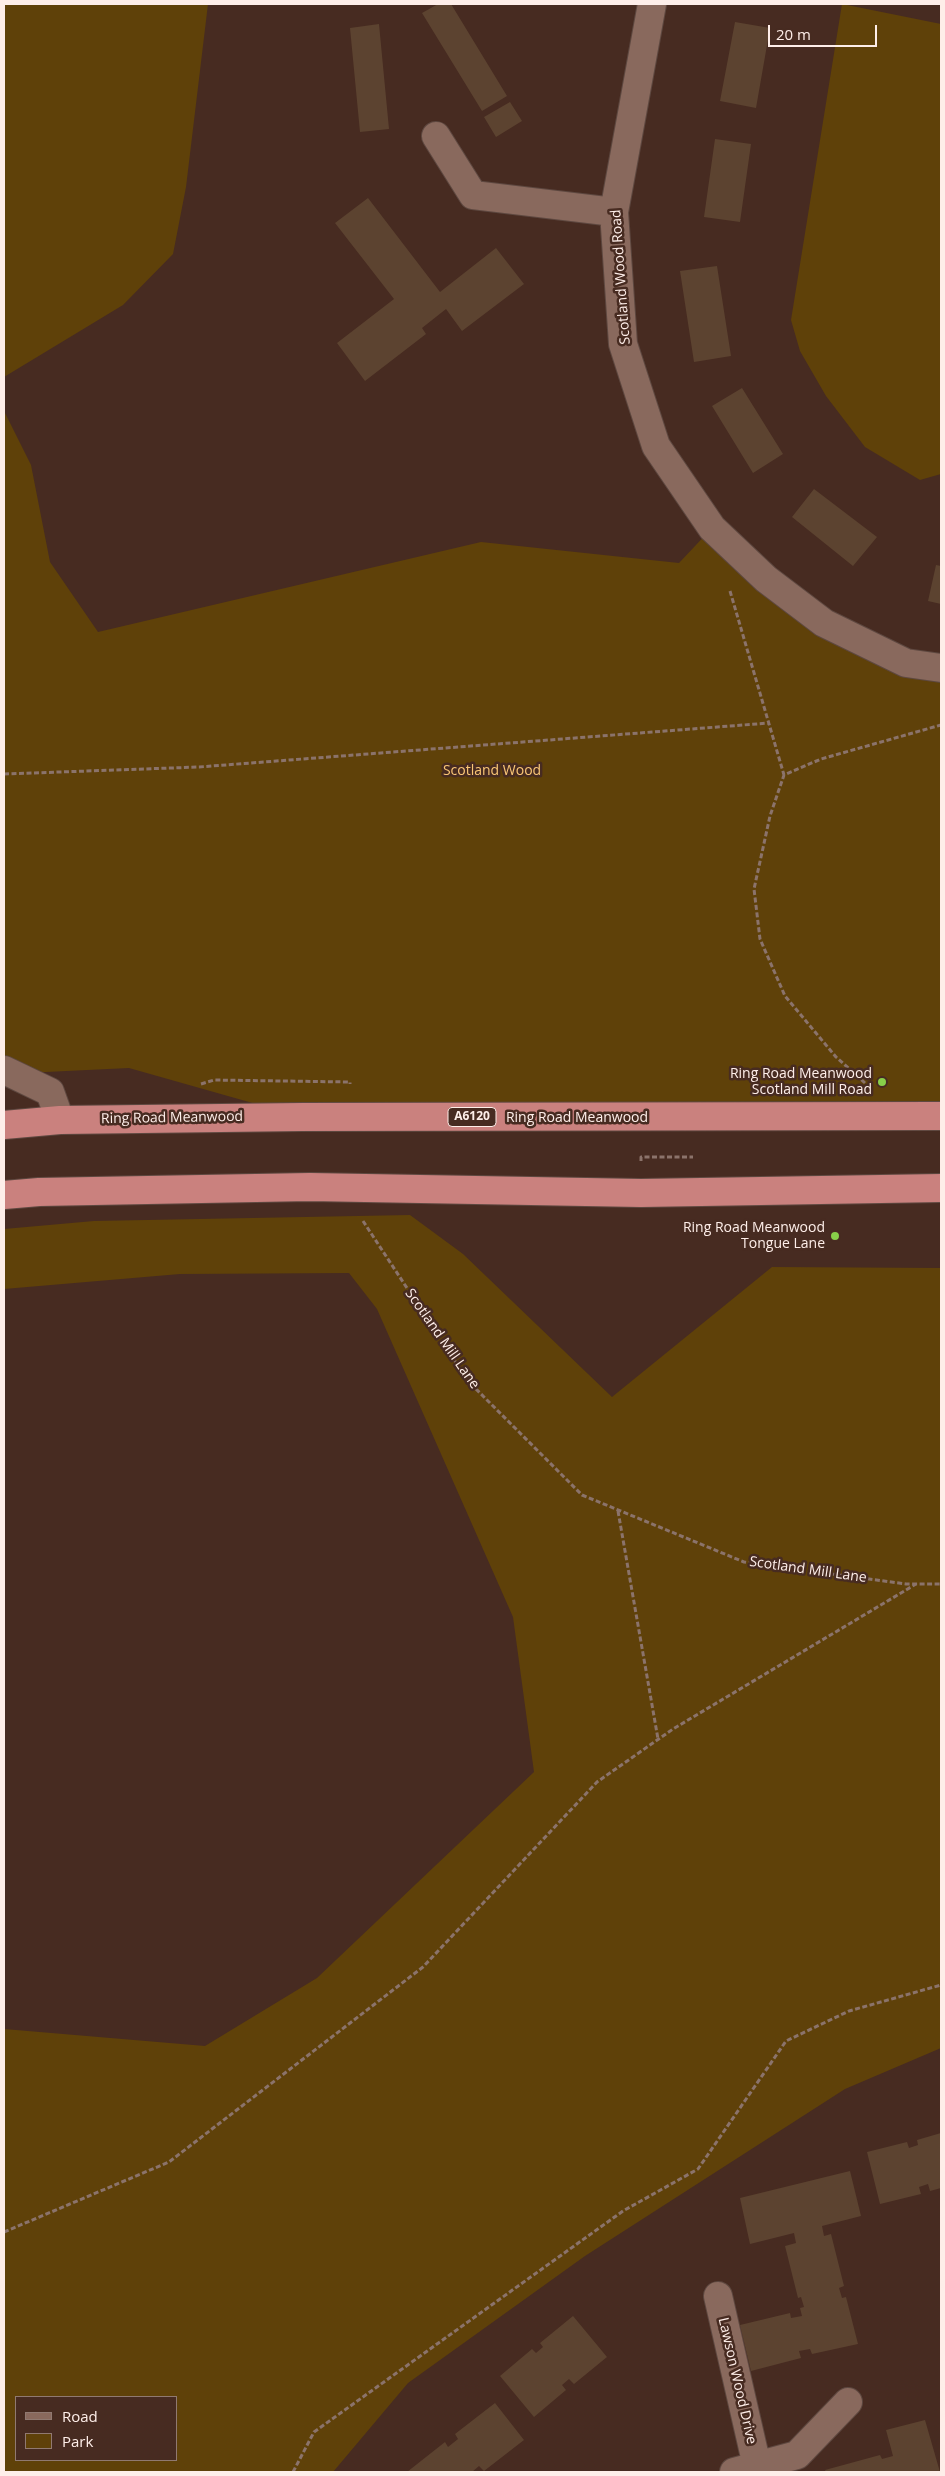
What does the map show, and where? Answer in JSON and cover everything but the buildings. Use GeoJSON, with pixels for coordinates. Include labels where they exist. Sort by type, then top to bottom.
{"type":"FeatureCollection","features":[{"type":"Feature","properties":{"kind":"highway","name":"Ring Road Meanwood"},"geometry":{"type":"LineString","coordinates":[[4,1125],[60,1120],[353,1117],[905,1118],[941,1116]]}},
{"type":"Feature","properties":{"kind":"highway"},"geometry":{"type":"LineString","coordinates":[[4,1195],[48,1192],[358,1188],[641,1193],[941,1188]]}},
{"type":"Feature","properties":{"kind":"street","name":"Scotland Wood Road"},"geometry":{"type":"LineString","coordinates":[[652,4],[614,212],[623,344],[656,446],[712,528],[766,579],[824,622],[906,663],[941,668]]}},
{"type":"Feature","properties":{"kind":"street"},"geometry":{"type":"LineString","coordinates":[[436,136],[473,195],[614,212]]}},
{"type":"Feature","properties":{"kind":"street"},"geometry":{"type":"LineString","coordinates":[[4,1070],[50,1092],[60,1120]]}},
{"type":"Feature","properties":{"kind":"street","name":"Lawson Wood Drive"},"geometry":{"type":"LineString","coordinates":[[718,2296],[745,2469],[800,2464],[848,2402]]}},
{"type":"Feature","properties":{"kind":"path"},"geometry":{"type":"LineString","coordinates":[[728,584],[784,776],[770,816],[754,889],[760,939],[784,996],[836,1057],[905,1118]]}},
{"type":"Feature","properties":{"kind":"path"},"geometry":{"type":"LineString","coordinates":[[4,774],[199,767],[769,723]]}},
{"type":"Feature","properties":{"kind":"path"},"geometry":{"type":"LineString","coordinates":[[784,776],[821,759],[941,725]]}},
{"type":"Feature","properties":{"kind":"path"},"geometry":{"type":"LineString","coordinates":[[195,1086],[214,1080],[350,1082],[353,1117]]}},
{"type":"Feature","properties":{"kind":"path","name":"Scotland Mill Lane"},"geometry":{"type":"LineString","coordinates":[[358,1188],[361,1219],[468,1381],[582,1495],[744,1562],[917,1584],[941,1584]]}},
{"type":"Feature","properties":{"kind":"path"},"geometry":{"type":"LineString","coordinates":[[618,1510],[658,1739]]}},
{"type":"Feature","properties":{"kind":"path"},"geometry":{"type":"LineString","coordinates":[[4,2232],[169,2162],[423,1967],[597,1782],[658,1739],[917,1584]]}},
{"type":"Feature","properties":{"kind":"path"},"geometry":{"type":"LineString","coordinates":[[293,2472],[314,2432],[623,2211],[698,2169],[786,2041],[849,2011],[941,1985]]}},
{"type":"Feature","properties":{"kind":"green space"},"geometry":{"type":"Polygon","coordinates":[[[4,4],[208,4],[186,187],[173,254],[123,305],[4,377],[4,4]]]}},
{"type":"Feature","properties":{"kind":"green space"},"geometry":{"type":"Polygon","coordinates":[[[842,4],[941,24],[941,474],[920,480],[865,447],[826,396],[800,351],[791,320],[842,4]]]}},
{"type":"Feature","properties":{"kind":"green space","name":"Scotland Wood"},"geometry":{"type":"Polygon","coordinates":[[[4,411],[31,465],[50,562],[98,632],[481,542],[679,563],[712,528],[766,579],[941,668],[941,1116],[302,1117],[129,1068],[4,1074],[4,411]]]}},
{"type":"Feature","properties":{"kind":"green space"},"geometry":{"type":"Polygon","coordinates":[[[410,1215],[463,1254],[612,1397],[772,1267],[941,1268],[941,2048],[845,2089],[585,2256],[408,2383],[333,2472],[4,2472],[4,2029],[205,2046],[317,1978],[534,1772],[513,1617],[377,1309],[349,1273],[180,1274],[4,1289],[4,1229],[94,1221],[410,1215]]]}},
{"type":"Feature","properties":{"kind":"place","name":"Ring Road Meanwood Scotland Mill Road"},"geometry":{"type":"Point","coordinates":[882,1082]}},
{"type":"Feature","properties":{"kind":"place","name":"Ring Road Meanwood Tongue Lane"},"geometry":{"type":"Point","coordinates":[835,1236]}}]}
